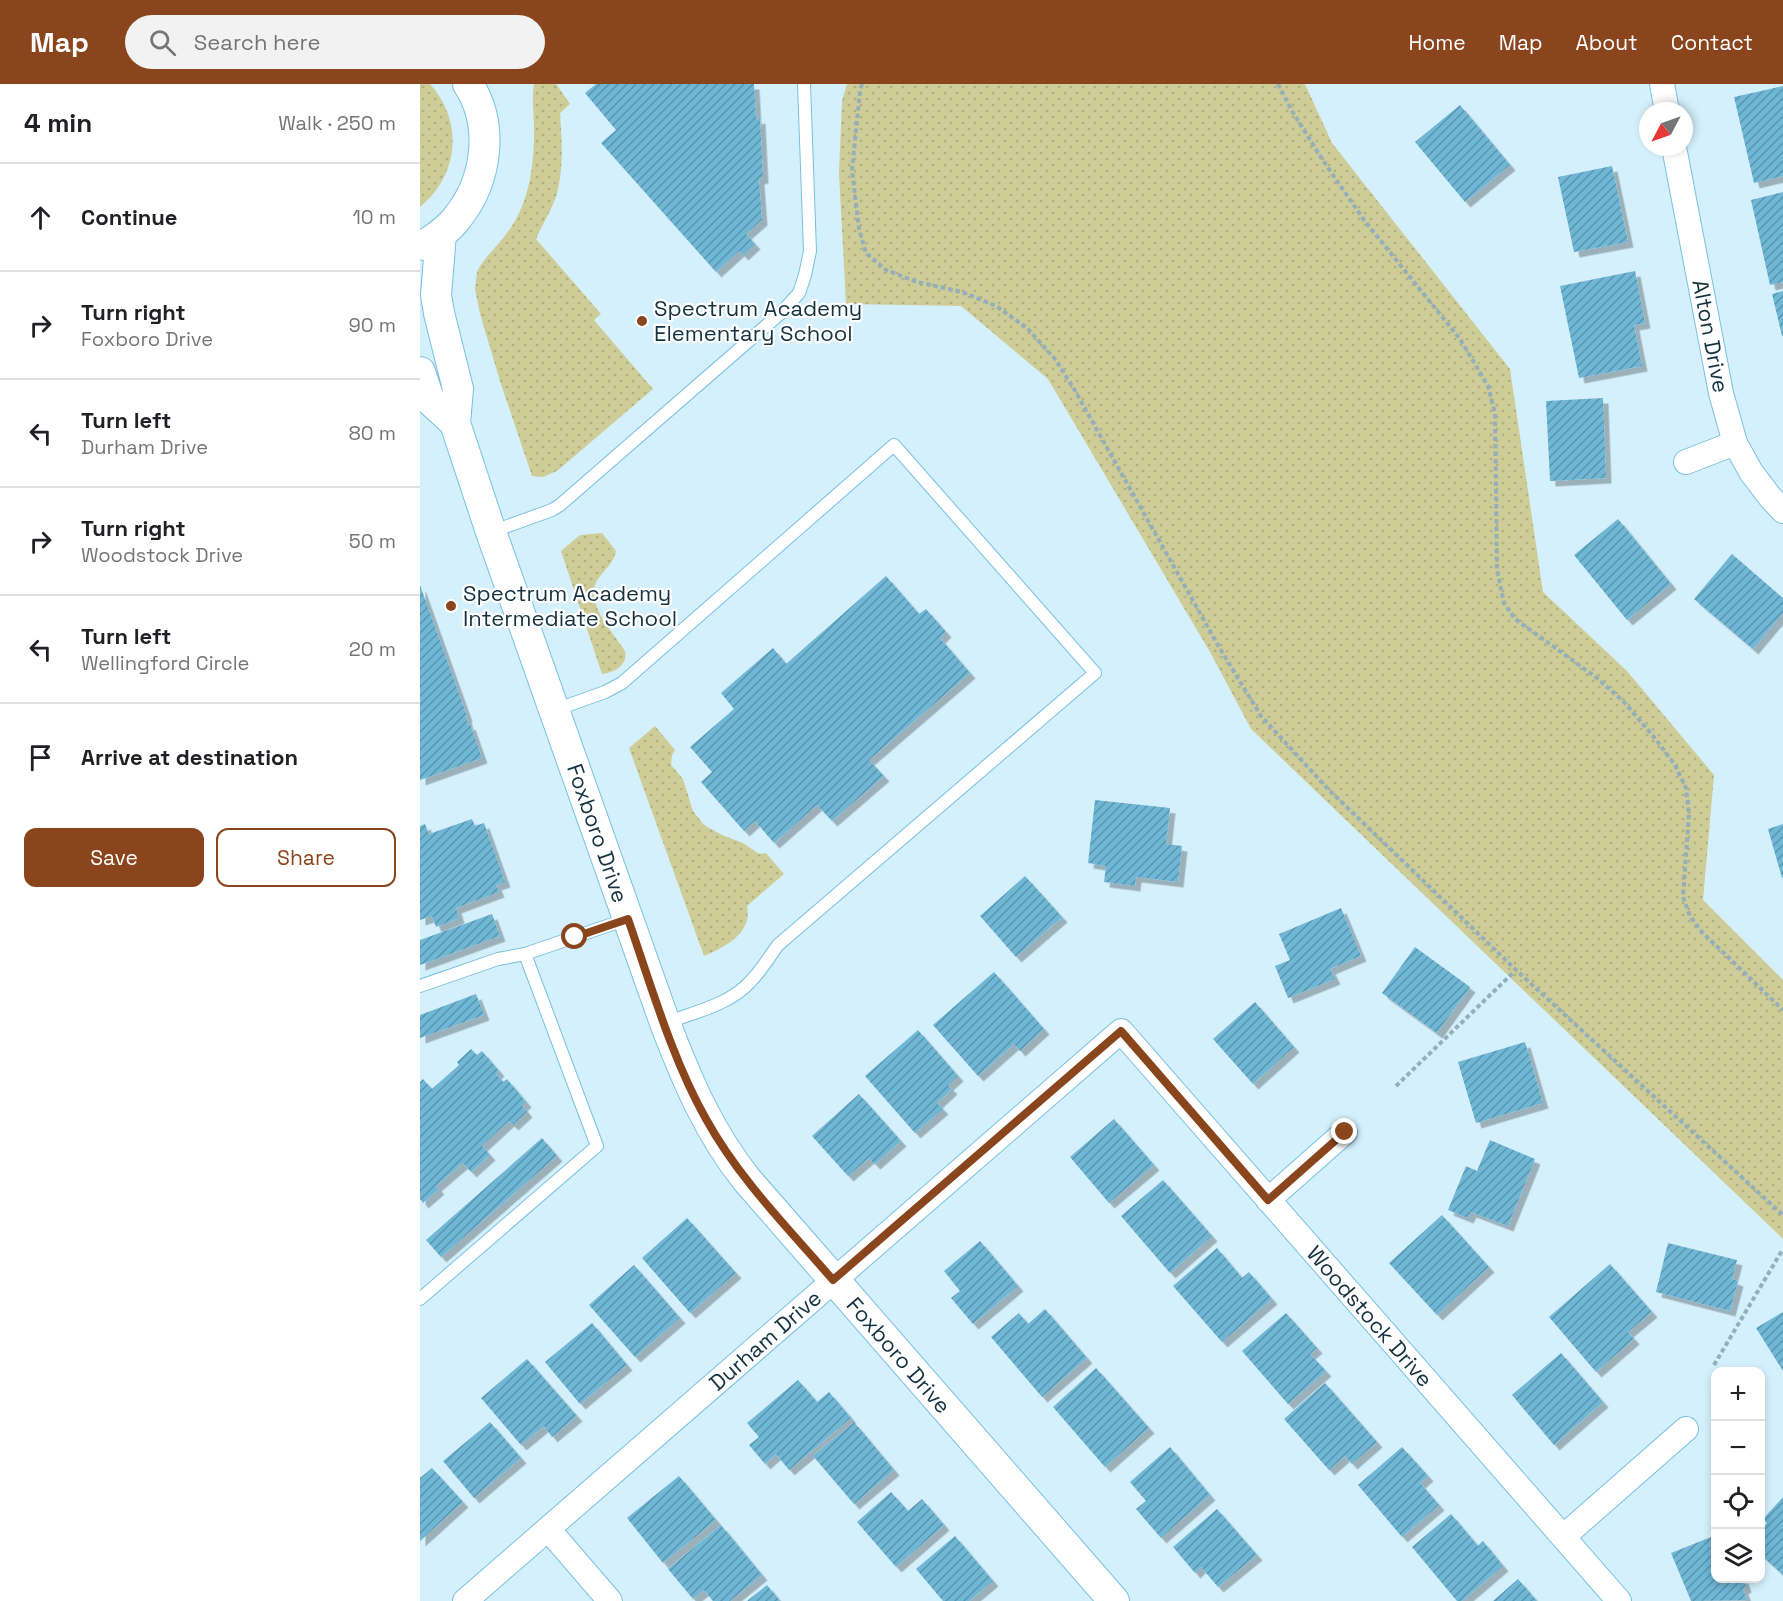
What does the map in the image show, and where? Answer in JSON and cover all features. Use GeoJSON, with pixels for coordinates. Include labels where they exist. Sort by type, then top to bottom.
{"type":"FeatureCollection","features":[{"type":"Feature","properties":{"kind":"street"},"geometry":{"type":"LineString","coordinates":[[1662,84],[1665,102]]}},
{"type":"Feature","properties":{"kind":"street"},"geometry":{"type":"LineString","coordinates":[[431,241],[456,220],[468,204],[476,187],[485,149],[480,93]]}},
{"type":"Feature","properties":{"kind":"street","name":"Alton Drive"},"geometry":{"type":"LineString","coordinates":[[1676,156],[1721,393],[1735,443],[1751,472],[1783,511]]}},
{"type":"Feature","properties":{"kind":"street","name":"Foxboro Drive"},"geometry":{"type":"LineString","coordinates":[[431,241],[439,313],[459,389],[455,423],[491,532],[628,919],[693,1094],[719,1142],[747,1180],[1114,1601]]}},
{"type":"Feature","properties":{"kind":"street","name":"Foxboro Drive"},"geometry":{"type":"LineString","coordinates":[[420,372],[429,399],[455,423]]}},
{"type":"Feature","properties":{"kind":"street"},"geometry":{"type":"LineString","coordinates":[[1686,462],[1735,443]]}},
{"type":"Feature","properties":{"kind":"street","name":"Durham Drive"},"geometry":{"type":"LineString","coordinates":[[465,1601],[1121,1031]]}},
{"type":"Feature","properties":{"kind":"street","name":"Woodstock Drive"},"geometry":{"type":"LineString","coordinates":[[1121,1031],[1619,1601]]}},
{"type":"Feature","properties":{"kind":"street"},"geometry":{"type":"LineString","coordinates":[[1268,1200],[1345,1132]]}},
{"type":"Feature","properties":{"kind":"street"},"geometry":{"type":"LineString","coordinates":[[1563,1537],[1686,1429]]}},
{"type":"Feature","properties":{"kind":"street"},"geometry":{"type":"LineString","coordinates":[[548,1529],[610,1601]]}},
{"type":"Feature","properties":{"kind":"lane"},"geometry":{"type":"LineString","coordinates":[[491,532],[560,505],[782,312],[799,293],[806,275],[810,251],[804,84]]}},
{"type":"Feature","properties":{"kind":"lane"},"geometry":{"type":"LineString","coordinates":[[555,710],[605,692],[622,683],[894,445],[1095,673],[778,945],[754,978],[738,993],[727,1000],[665,1023]]}},
{"type":"Feature","properties":{"kind":"lane"},"geometry":{"type":"LineString","coordinates":[[420,986],[628,919]]}},
{"type":"Feature","properties":{"kind":"lane"},"geometry":{"type":"LineString","coordinates":[[420,1299],[597,1146],[525,954]]}},
{"type":"Feature","properties":{"kind":"path"},"geometry":{"type":"LineString","coordinates":[[862,84],[852,170],[860,229],[866,253],[886,270],[917,282],[962,292],[996,306],[1028,328],[1055,359],[1074,389],[1219,647],[1262,716],[1328,789],[1516,970],[1783,1215]]}},
{"type":"Feature","properties":{"kind":"path"},"geometry":{"type":"LineString","coordinates":[[1278,84],[1324,162],[1364,220],[1460,339],[1488,386],[1495,413],[1497,570],[1504,603],[1515,619],[1597,678],[1624,702],[1675,765],[1686,788],[1689,814],[1683,897],[1690,916],[1702,932],[1783,1011]]}},
{"type":"Feature","properties":{"kind":"path"},"geometry":{"type":"LineString","coordinates":[[1396,1086],[1516,970]]}},
{"type":"Feature","properties":{"kind":"path"},"geometry":{"type":"LineString","coordinates":[[1714,1365],[1783,1249]]}},
{"type":"Feature","properties":{"kind":"shaded area"},"geometry":{"type":"Polygon","coordinates":[[[420,84],[430,84],[441,99],[452,131],[452,148],[443,180],[420,207],[420,84]]]}},
{"type":"Feature","properties":{"kind":"shaded area"},"geometry":{"type":"Polygon","coordinates":[[[534,84],[556,84],[570,104],[560,113],[562,144],[559,187],[552,208],[536,239],[601,314],[594,320],[653,389],[557,471],[543,477],[532,476],[500,381],[475,289],[480,266],[510,229],[525,198],[531,175],[533,152],[534,84]]]}},
{"type":"Feature","properties":{"kind":"shaded area"},"geometry":{"type":"Polygon","coordinates":[[[847,84],[1305,84],[1332,143],[1510,369],[1543,592],[1627,671],[1714,775],[1703,900],[1783,980],[1783,1239],[1251,729],[1210,652],[1048,379],[961,306],[846,304],[839,173],[842,101],[847,84]]]}},
{"type":"Feature","properties":{"kind":"shaded area"},"geometry":{"type":"Polygon","coordinates":[[[602,533],[616,551],[611,563],[598,579],[594,588],[594,597],[601,616],[625,651],[625,656],[619,667],[602,674],[561,551],[580,535],[602,533]]]}},
{"type":"Feature","properties":{"kind":"shaded area"},"geometry":{"type":"Polygon","coordinates":[[[655,726],[675,750],[671,765],[683,779],[693,811],[704,825],[743,843],[759,854],[766,853],[784,874],[747,906],[746,924],[736,938],[704,956],[629,748],[655,726]]]}},
{"type":"Feature","properties":{"kind":"building"},"geometry":{"type":"Polygon","coordinates":[[[596,84],[754,84],[756,119],[760,118],[763,178],[759,179],[762,220],[746,234],[755,244],[743,255],[739,251],[716,272],[601,143],[616,130],[585,93],[596,84]]]}},
{"type":"Feature","properties":{"kind":"building"},"geometry":{"type":"Polygon","coordinates":[[[1783,86],[1783,176],[1754,183],[1734,97],[1783,86]]]}},
{"type":"Feature","properties":{"kind":"building"},"geometry":{"type":"Polygon","coordinates":[[[1460,105],[1510,165],[1465,202],[1415,142],[1460,105]]]}},
{"type":"Feature","properties":{"kind":"building"},"geometry":{"type":"Polygon","coordinates":[[[1612,166],[1628,242],[1574,252],[1558,177],[1612,166]]]}},
{"type":"Feature","properties":{"kind":"building"},"geometry":{"type":"Polygon","coordinates":[[[1783,192],[1783,282],[1770,285],[1751,200],[1783,192]]]}},
{"type":"Feature","properties":{"kind":"building"},"geometry":{"type":"Polygon","coordinates":[[[1635,271],[1645,323],[1634,325],[1642,366],[1579,378],[1560,286],[1635,271]]]}},
{"type":"Feature","properties":{"kind":"building"},"geometry":{"type":"Polygon","coordinates":[[[1783,291],[1783,336],[1782,336],[1772,294],[1783,291]]]}},
{"type":"Feature","properties":{"kind":"building"},"geometry":{"type":"Polygon","coordinates":[[[1603,398],[1606,478],[1550,481],[1546,401],[1603,398]]]}},
{"type":"Feature","properties":{"kind":"building"},"geometry":{"type":"Polygon","coordinates":[[[1618,519],[1671,584],[1627,620],[1574,555],[1618,519]]]}},
{"type":"Feature","properties":{"kind":"building"},"geometry":{"type":"Polygon","coordinates":[[[1732,554],[1783,598],[1783,613],[1753,649],[1694,599],[1732,554]]]}},
{"type":"Feature","properties":{"kind":"building"},"geometry":{"type":"Polygon","coordinates":[[[886,576],[919,614],[926,609],[946,632],[940,638],[970,673],[869,760],[884,776],[832,821],[817,805],[774,843],[755,821],[744,831],[701,782],[712,772],[690,747],[734,709],[721,693],[773,648],[786,664],[886,576]]]}},
{"type":"Feature","properties":{"kind":"building"},"geometry":{"type":"Polygon","coordinates":[[[420,585],[467,716],[468,725],[470,724],[482,758],[420,780],[420,585]]]}},
{"type":"Feature","properties":{"kind":"building"},"geometry":{"type":"Polygon","coordinates":[[[1095,800],[1170,808],[1166,844],[1182,846],[1178,882],[1136,877],[1135,886],[1104,882],[1106,866],[1088,863],[1095,800]]]}},
{"type":"Feature","properties":{"kind":"building"},"geometry":{"type":"Polygon","coordinates":[[[472,819],[475,826],[484,823],[505,882],[496,885],[499,892],[456,908],[459,918],[436,927],[432,916],[420,920],[420,826],[425,824],[429,834],[472,819]]]}},
{"type":"Feature","properties":{"kind":"building"},"geometry":{"type":"Polygon","coordinates":[[[1783,824],[1783,878],[1782,878],[1768,829],[1783,824]]]}},
{"type":"Feature","properties":{"kind":"building"},"geometry":{"type":"Polygon","coordinates":[[[1025,876],[1062,917],[1016,957],[980,916],[1025,876]]]}},
{"type":"Feature","properties":{"kind":"building"},"geometry":{"type":"Polygon","coordinates":[[[1341,908],[1361,956],[1330,969],[1335,979],[1288,998],[1275,966],[1290,960],[1279,934],[1341,908]]]}},
{"type":"Feature","properties":{"kind":"building"},"geometry":{"type":"Polygon","coordinates":[[[492,914],[500,936],[420,965],[420,940],[492,914]]]}},
{"type":"Feature","properties":{"kind":"building"},"geometry":{"type":"Polygon","coordinates":[[[1415,947],[1470,987],[1437,1033],[1382,993],[1415,947]]]}},
{"type":"Feature","properties":{"kind":"building"},"geometry":{"type":"Polygon","coordinates":[[[994,972],[1044,1029],[1020,1051],[1014,1044],[978,1076],[933,1025],[994,972]]]}},
{"type":"Feature","properties":{"kind":"building"},"geometry":{"type":"Polygon","coordinates":[[[476,994],[484,1015],[420,1038],[420,1015],[476,994]]]}},
{"type":"Feature","properties":{"kind":"building"},"geometry":{"type":"Polygon","coordinates":[[[1255,1002],[1294,1047],[1253,1084],[1213,1039],[1255,1002]]]}},
{"type":"Feature","properties":{"kind":"building"},"geometry":{"type":"Polygon","coordinates":[[[918,1030],[958,1076],[948,1085],[952,1089],[937,1103],[943,1109],[915,1133],[865,1076],[918,1030]]]}},
{"type":"Feature","properties":{"kind":"building"},"geometry":{"type":"Polygon","coordinates":[[[1525,1042],[1543,1103],[1476,1123],[1458,1062],[1525,1042]]]}},
{"type":"Feature","properties":{"kind":"building"},"geometry":{"type":"Polygon","coordinates":[[[471,1049],[477,1055],[482,1051],[499,1071],[496,1074],[503,1082],[507,1079],[526,1102],[522,1106],[527,1112],[513,1125],[509,1121],[482,1146],[490,1155],[471,1172],[463,1163],[436,1186],[439,1189],[423,1203],[420,1199],[420,1082],[423,1079],[432,1089],[459,1065],[457,1062],[471,1049]]]}},
{"type":"Feature","properties":{"kind":"building"},"geometry":{"type":"Polygon","coordinates":[[[859,1094],[901,1141],[875,1164],[869,1158],[848,1176],[812,1136],[859,1094]]]}},
{"type":"Feature","properties":{"kind":"building"},"geometry":{"type":"Polygon","coordinates":[[[1114,1119],[1154,1165],[1109,1203],[1070,1157],[1114,1119]]]}},
{"type":"Feature","properties":{"kind":"building"},"geometry":{"type":"Polygon","coordinates":[[[542,1138],[557,1156],[441,1257],[426,1240],[542,1138]]]}},
{"type":"Feature","properties":{"kind":"building"},"geometry":{"type":"Polygon","coordinates":[[[1490,1140],[1535,1159],[1508,1226],[1471,1212],[1468,1218],[1448,1210],[1466,1166],[1477,1171],[1490,1140]]]}},
{"type":"Feature","properties":{"kind":"building"},"geometry":{"type":"Polygon","coordinates":[[[1163,1180],[1212,1236],[1170,1273],[1121,1216],[1163,1180]]]}},
{"type":"Feature","properties":{"kind":"building"},"geometry":{"type":"Polygon","coordinates":[[[1442,1215],[1489,1267],[1437,1315],[1389,1263],[1442,1215]]]}},
{"type":"Feature","properties":{"kind":"building"},"geometry":{"type":"Polygon","coordinates":[[[687,1218],[736,1273],[690,1313],[642,1258],[687,1218]]]}},
{"type":"Feature","properties":{"kind":"building"},"geometry":{"type":"Polygon","coordinates":[[[980,1241],[1018,1286],[973,1324],[951,1298],[960,1291],[944,1271],[980,1241]]]}},
{"type":"Feature","properties":{"kind":"building"},"geometry":{"type":"Polygon","coordinates":[[[1668,1243],[1737,1260],[1732,1279],[1738,1281],[1730,1311],[1656,1292],[1668,1243]]]}},
{"type":"Feature","properties":{"kind":"building"},"geometry":{"type":"Polygon","coordinates":[[[1217,1248],[1242,1278],[1249,1272],[1272,1299],[1222,1342],[1173,1286],[1217,1248]]]}},
{"type":"Feature","properties":{"kind":"building"},"geometry":{"type":"Polygon","coordinates":[[[1610,1264],[1652,1312],[1628,1332],[1634,1339],[1596,1372],[1549,1317],[1610,1264]]]}},
{"type":"Feature","properties":{"kind":"building"},"geometry":{"type":"Polygon","coordinates":[[[634,1265],[680,1318],[635,1357],[589,1305],[634,1265]]]}},
{"type":"Feature","properties":{"kind":"building"},"geometry":{"type":"Polygon","coordinates":[[[1045,1309],[1087,1358],[1042,1397],[991,1337],[1019,1313],[1028,1324],[1045,1309]]]}},
{"type":"Feature","properties":{"kind":"building"},"geometry":{"type":"Polygon","coordinates":[[[1783,1312],[1783,1371],[1756,1328],[1783,1312]]]}},
{"type":"Feature","properties":{"kind":"building"},"geometry":{"type":"Polygon","coordinates":[[[1286,1313],[1317,1348],[1310,1354],[1326,1371],[1288,1404],[1242,1351],[1286,1313]]]}},
{"type":"Feature","properties":{"kind":"building"},"geometry":{"type":"Polygon","coordinates":[[[592,1323],[627,1365],[580,1404],[545,1362],[592,1323]]]}},
{"type":"Feature","properties":{"kind":"building"},"geometry":{"type":"Polygon","coordinates":[[[1561,1353],[1603,1402],[1554,1445],[1512,1395],[1561,1353]]]}},
{"type":"Feature","properties":{"kind":"building"},"geometry":{"type":"Polygon","coordinates":[[[527,1359],[577,1416],[552,1437],[544,1426],[521,1445],[481,1398],[527,1359]]]}},
{"type":"Feature","properties":{"kind":"building"},"geometry":{"type":"Polygon","coordinates":[[[1096,1368],[1149,1428],[1105,1467],[1053,1407],[1096,1368]]]}},
{"type":"Feature","properties":{"kind":"building"},"geometry":{"type":"Polygon","coordinates":[[[798,1380],[817,1402],[829,1392],[851,1418],[789,1470],[776,1454],[765,1464],[749,1445],[759,1437],[747,1423],[798,1380]]]}},
{"type":"Feature","properties":{"kind":"building"},"geometry":{"type":"Polygon","coordinates":[[[1325,1383],[1377,1442],[1352,1464],[1345,1456],[1329,1470],[1284,1419],[1325,1383]]]}},
{"type":"Feature","properties":{"kind":"building"},"geometry":{"type":"Polygon","coordinates":[[[490,1422],[521,1458],[474,1498],[443,1461],[490,1422]]]}},
{"type":"Feature","properties":{"kind":"building"},"geometry":{"type":"Polygon","coordinates":[[[854,1422],[894,1470],[854,1504],[813,1456],[854,1422]]]}},
{"type":"Feature","properties":{"kind":"building"},"geometry":{"type":"Polygon","coordinates":[[[1170,1447],[1210,1495],[1161,1538],[1136,1509],[1146,1501],[1130,1482],[1170,1447]]]}},
{"type":"Feature","properties":{"kind":"building"},"geometry":{"type":"Polygon","coordinates":[[[1402,1447],[1428,1476],[1420,1483],[1439,1505],[1402,1537],[1358,1485],[1402,1447]]]}},
{"type":"Feature","properties":{"kind":"building"},"geometry":{"type":"Polygon","coordinates":[[[432,1468],[463,1502],[420,1541],[420,1478],[432,1468]]]}},
{"type":"Feature","properties":{"kind":"building"},"geometry":{"type":"Polygon","coordinates":[[[679,1476],[716,1520],[663,1563],[627,1518],[679,1476]]]}},
{"type":"Feature","properties":{"kind":"building"},"geometry":{"type":"Polygon","coordinates":[[[891,1492],[908,1511],[922,1499],[944,1525],[896,1567],[857,1522],[891,1492]]]}},
{"type":"Feature","properties":{"kind":"building"},"geometry":{"type":"Polygon","coordinates":[[[1783,1497],[1783,1575],[1765,1559],[1765,1525],[1767,1523],[1765,1517],[1783,1497]]]}},
{"type":"Feature","properties":{"kind":"building"},"geometry":{"type":"Polygon","coordinates":[[[1217,1509],[1257,1555],[1218,1587],[1201,1567],[1195,1573],[1173,1547],[1217,1509]]]}},
{"type":"Feature","properties":{"kind":"building"},"geometry":{"type":"Polygon","coordinates":[[[1451,1514],[1478,1546],[1483,1541],[1503,1566],[1462,1601],[1457,1601],[1412,1547],[1451,1514]]]}},
{"type":"Feature","properties":{"kind":"building"},"geometry":{"type":"Polygon","coordinates":[[[721,1525],[762,1575],[730,1601],[713,1601],[704,1590],[693,1599],[668,1569],[721,1525]]]}},
{"type":"Feature","properties":{"kind":"building"},"geometry":{"type":"Polygon","coordinates":[[[955,1536],[993,1581],[969,1601],[943,1601],[916,1569],[955,1536]]]}},
{"type":"Feature","properties":{"kind":"building"},"geometry":{"type":"Polygon","coordinates":[[[1711,1537],[1711,1583],[1745,1583],[1746,1587],[1743,1589],[1747,1600],[1691,1601],[1671,1553],[1711,1537]]]}},
{"type":"Feature","properties":{"kind":"building"},"geometry":{"type":"Polygon","coordinates":[[[1518,1579],[1537,1601],[1493,1601],[1518,1579]]]}},
{"type":"Feature","properties":{"kind":"building"},"geometry":{"type":"Polygon","coordinates":[[[767,1585],[780,1601],[747,1601],[767,1585]]]}},
{"type":"Feature","properties":{"kind":"place","name":"Spectrum Academy Elementary School"},"geometry":{"type":"Point","coordinates":[642,321]}},
{"type":"Feature","properties":{"kind":"place","name":"Spectrum Academy Intermediate School"},"geometry":{"type":"Point","coordinates":[451,606]}},
{"type":"Feature","properties":{"kind":"route"},"geometry":{"type":"LineString","coordinates":[[575,937],[628,919],[682,1068],[719,1142],[747,1180],[833,1280],[1121,1031],[1268,1200],[1345,1132]]}}]}
